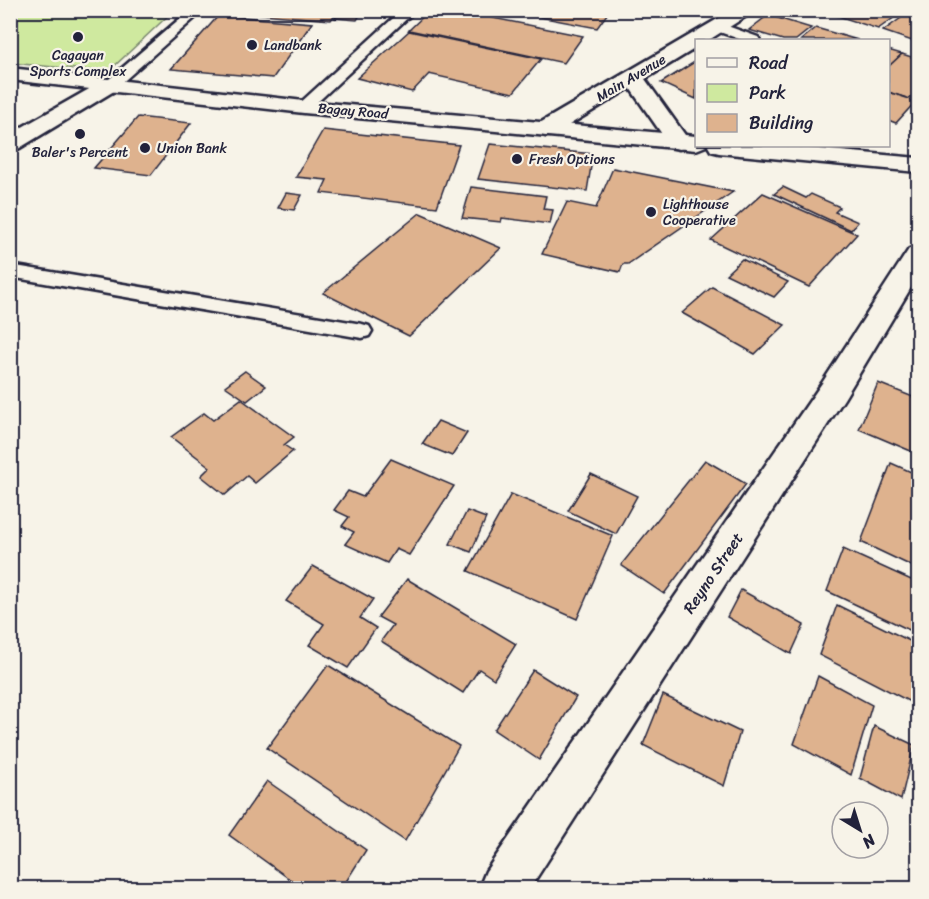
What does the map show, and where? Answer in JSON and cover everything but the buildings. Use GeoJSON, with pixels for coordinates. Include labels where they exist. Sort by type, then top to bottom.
{"type":"FeatureCollection","features":[{"type":"Feature","properties":{"kind":"street","name":"Main Avenue"},"geometry":{"type":"LineString","coordinates":[[698,39],[747,10]]}},
{"type":"Feature","properties":{"kind":"street","name":"Main Avenue"},"geometry":{"type":"LineString","coordinates":[[546,129],[695,41]]}},
{"type":"Feature","properties":{"kind":"street","name":"Bagay Road"},"geometry":{"type":"LineString","coordinates":[[10,74],[304,107],[688,142]]}},
{"type":"Feature","properties":{"kind":"street"},"geometry":{"type":"LineString","coordinates":[[633,77],[688,142]]}},
{"type":"Feature","properties":{"kind":"street"},"geometry":{"type":"LineString","coordinates":[[10,144],[112,84]]}},
{"type":"Feature","properties":{"kind":"street"},"geometry":{"type":"LineString","coordinates":[[729,147],[918,165]]}},
{"type":"Feature","properties":{"kind":"street","name":"Reyno Street"},"geometry":{"type":"LineString","coordinates":[[503,888],[833,391],[918,255]]}},
{"type":"Feature","properties":{"kind":"lane"},"geometry":{"type":"LineString","coordinates":[[112,84],[198,10]]}},
{"type":"Feature","properties":{"kind":"lane"},"geometry":{"type":"LineString","coordinates":[[304,107],[410,10]]}},
{"type":"Feature","properties":{"kind":"lane"},"geometry":{"type":"LineString","coordinates":[[719,27],[750,39]]}},
{"type":"Feature","properties":{"kind":"lane"},"geometry":{"type":"LineString","coordinates":[[10,271],[362,331]]}},
{"type":"Feature","properties":{"kind":"green space","name":"Cagayan Sports Complex"},"geometry":{"type":"Polygon","coordinates":[[[10,11],[173,11],[108,72],[11,63],[10,11]]]}},
{"type":"Feature","properties":{"kind":"place","name":"Cagayan Sports Complex"},"geometry":{"type":"Point","coordinates":[78,37]}},
{"type":"Feature","properties":{"kind":"place","name":"Landbank"},"geometry":{"type":"Point","coordinates":[252,45]}},
{"type":"Feature","properties":{"kind":"place","name":"Baler's Percent"},"geometry":{"type":"Point","coordinates":[80,134]}},
{"type":"Feature","properties":{"kind":"place","name":"Union Bank"},"geometry":{"type":"Point","coordinates":[145,148]}},
{"type":"Feature","properties":{"kind":"place","name":"Fresh Options"},"geometry":{"type":"Point","coordinates":[517,159]}},
{"type":"Feature","properties":{"kind":"place","name":"Lighthouse Cooperative"},"geometry":{"type":"Point","coordinates":[651,212]}}]}
